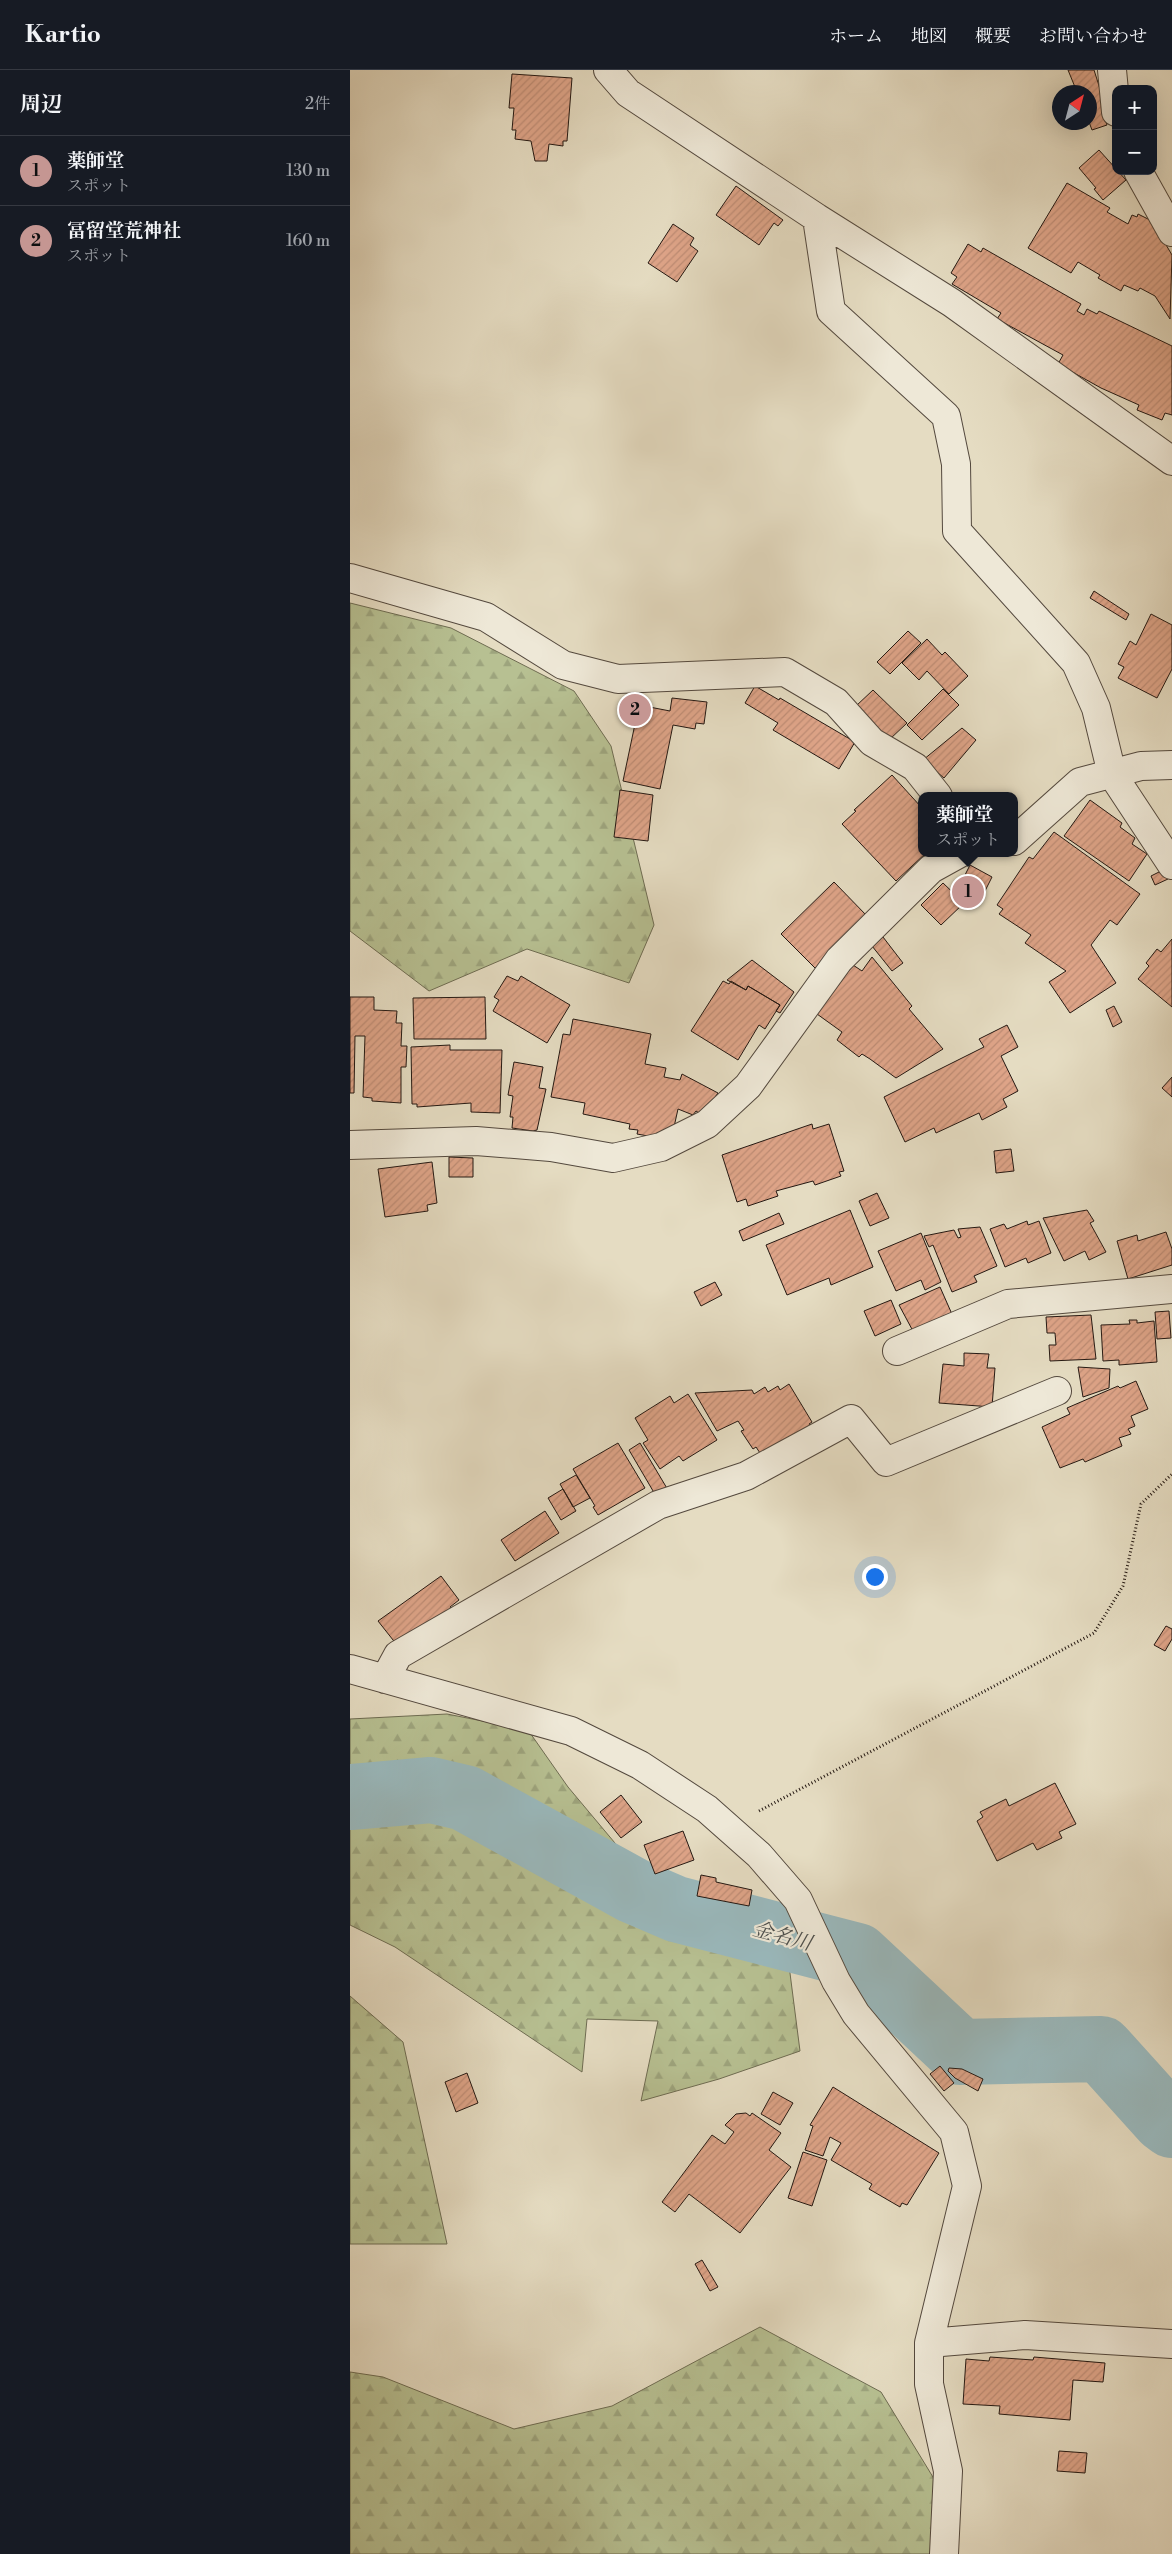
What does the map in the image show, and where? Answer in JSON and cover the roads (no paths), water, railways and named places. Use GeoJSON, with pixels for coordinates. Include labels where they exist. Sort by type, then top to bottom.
{"type":"FeatureCollection","features":[{"type":"Feature","properties":{"kind":"street"},"geometry":{"type":"LineString","coordinates":[[608,70],[628,93],[817,218],[952,303],[1172,461]]}},
{"type":"Feature","properties":{"kind":"street"},"geometry":{"type":"LineString","coordinates":[[1112,70],[1113,85]]}},
{"type":"Feature","properties":{"kind":"street"},"geometry":{"type":"LineString","coordinates":[[1140,175],[1172,232]]}},
{"type":"Feature","properties":{"kind":"street"},"geometry":{"type":"LineString","coordinates":[[817,218],[831,311],[946,416],[956,464],[957,531],[1076,663],[1096,708],[1112,774],[1172,866]]}},
{"type":"Feature","properties":{"kind":"street"},"geometry":{"type":"LineString","coordinates":[[350,578],[486,617],[564,665],[618,679],[785,672],[836,702],[872,742],[916,767],[935,792]]}},
{"type":"Feature","properties":{"kind":"street"},"geometry":{"type":"LineString","coordinates":[[1018,837],[1080,782],[1141,766],[1172,765]]}},
{"type":"Feature","properties":{"kind":"street"},"geometry":{"type":"LineString","coordinates":[[350,1145],[476,1142],[551,1147],[613,1158],[661,1147],[706,1124],[748,1086],[839,960],[931,869],[953,857]]}},
{"type":"Feature","properties":{"kind":"street"},"geometry":{"type":"LineString","coordinates":[[897,1351],[1008,1304],[1172,1290]]}},
{"type":"Feature","properties":{"kind":"street"},"geometry":{"type":"LineString","coordinates":[[385,1679],[398,1655],[658,1506],[746,1476],[851,1419],[886,1462],[1057,1391]]}},
{"type":"Feature","properties":{"kind":"street"},"geometry":{"type":"LineString","coordinates":[[350,1669],[571,1731],[640,1765],[707,1808],[759,1855],[798,1900],[836,1981],[856,2014],[954,2132],[967,2186],[929,2343],[929,2384],[948,2471],[944,2554]]}},
{"type":"Feature","properties":{"kind":"street"},"geometry":{"type":"LineString","coordinates":[[929,2343],[1025,2335],[1172,2344]]}},
{"type":"Feature","properties":{"kind":"waterway","name":"金名川"},"geometry":{"type":"LineString","coordinates":[[350,1797],[431,1790],[465,1798],[634,1891],[676,1909],[857,1956],[960,2052],[1101,2049],[1164,2119],[1172,2125]]}},
{"type":"Feature","properties":{"kind":"place","name":"冨留堂荒神社"},"geometry":{"type":"Point","coordinates":[635,710]}},
{"type":"Feature","properties":{"kind":"place","name":"薬師堂"},"geometry":{"type":"Point","coordinates":[968,892]}}]}
